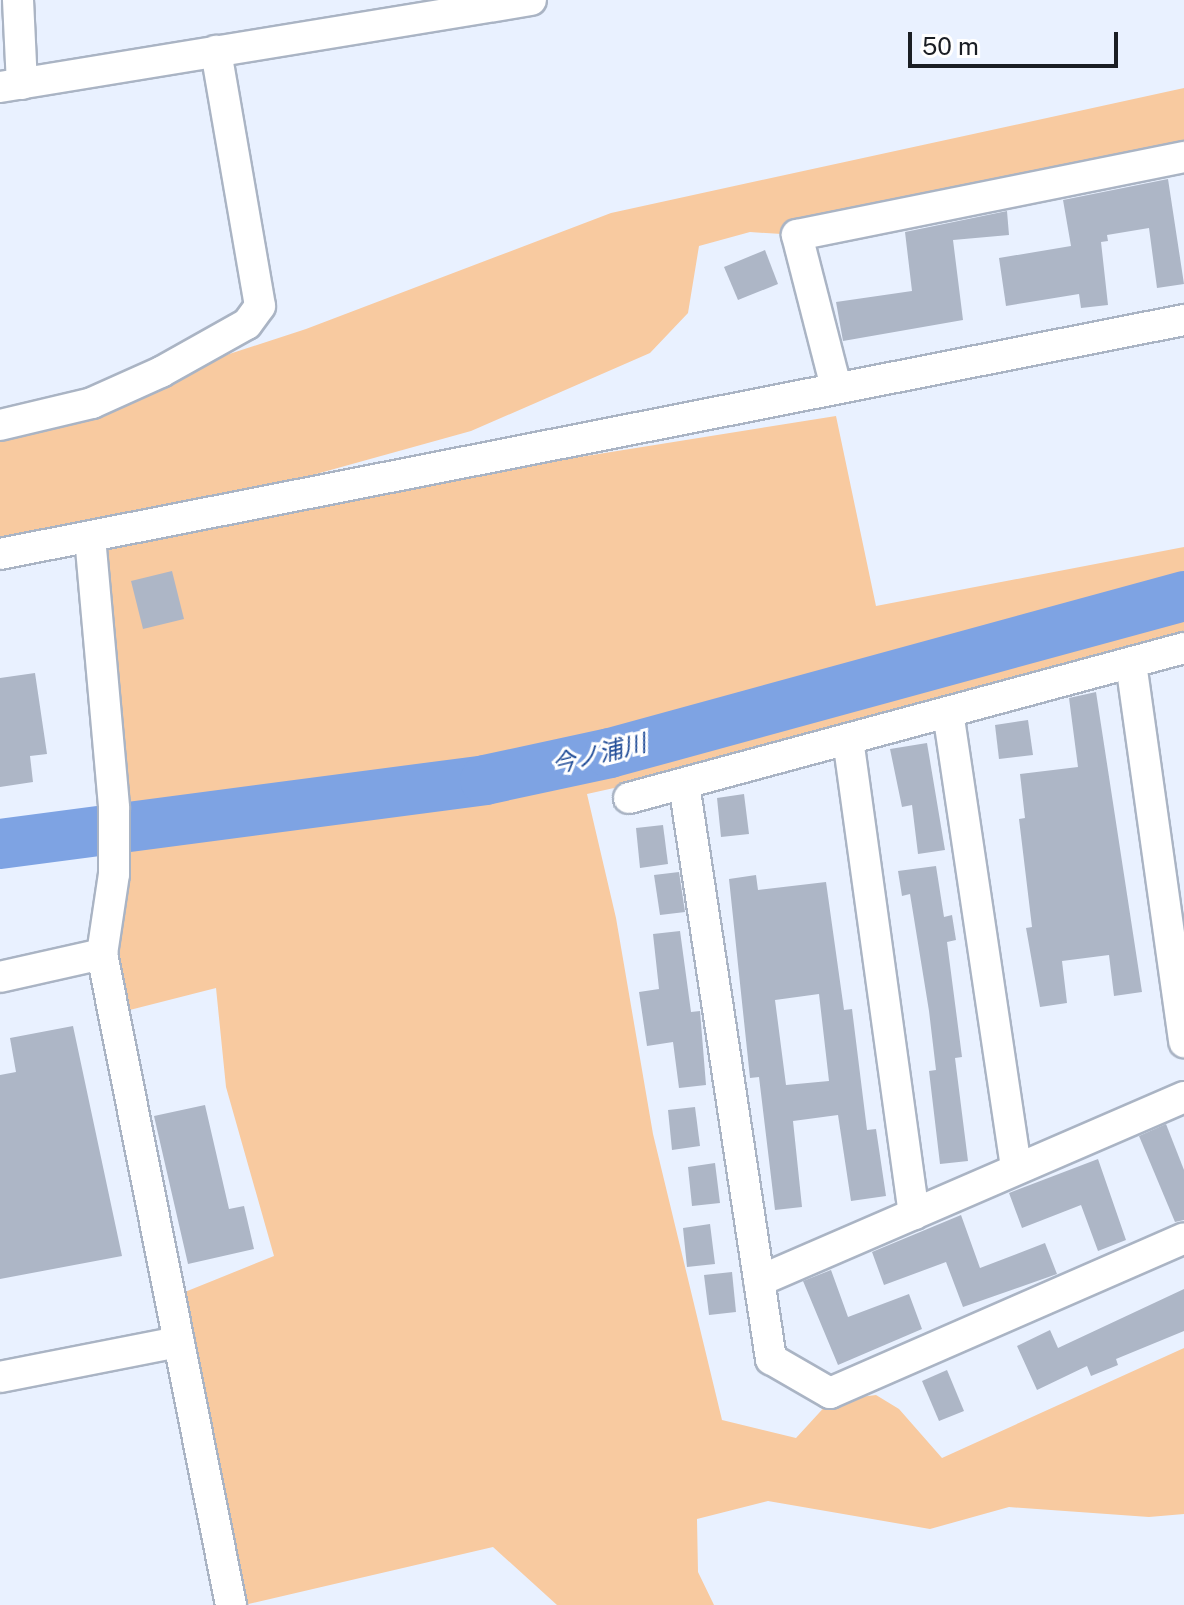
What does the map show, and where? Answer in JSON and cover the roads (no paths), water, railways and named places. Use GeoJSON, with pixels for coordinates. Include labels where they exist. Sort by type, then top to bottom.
{"type":"FeatureCollection","features":[{"type":"Feature","properties":{"kind":"street"},"geometry":{"type":"LineString","coordinates":[[18,0],[11,86],[531,0]]}},
{"type":"Feature","properties":{"kind":"street"},"geometry":{"type":"LineString","coordinates":[[0,425],[92,403],[161,372],[247,324],[260,306],[216,51]]}},
{"type":"Feature","properties":{"kind":"street"},"geometry":{"type":"LineString","coordinates":[[836,387],[797,235],[1184,157]]}},
{"type":"Feature","properties":{"kind":"street"},"geometry":{"type":"LineString","coordinates":[[0,554],[1184,320]]}},
{"type":"Feature","properties":{"kind":"street"},"geometry":{"type":"LineString","coordinates":[[90,537],[114,808],[114,874],[102,954],[231,1605]]}},
{"type":"Feature","properties":{"kind":"street"},"geometry":{"type":"LineString","coordinates":[[629,798],[1184,648]]}},
{"type":"Feature","properties":{"kind":"street"},"geometry":{"type":"LineString","coordinates":[[1131,663],[1184,1042]]}},
{"type":"Feature","properties":{"kind":"street"},"geometry":{"type":"LineString","coordinates":[[948,712],[1016,1169]]}},
{"type":"Feature","properties":{"kind":"street"},"geometry":{"type":"LineString","coordinates":[[848,739],[914,1214]]}},
{"type":"Feature","properties":{"kind":"street"},"geometry":{"type":"LineString","coordinates":[[684,784],[771,1359],[830,1393],[1184,1238]]}},
{"type":"Feature","properties":{"kind":"street"},"geometry":{"type":"LineString","coordinates":[[0,977],[102,954]]}},
{"type":"Feature","properties":{"kind":"street"},"geometry":{"type":"LineString","coordinates":[[759,1281],[1184,1097]]}},
{"type":"Feature","properties":{"kind":"street"},"geometry":{"type":"LineString","coordinates":[[0,1377],[179,1342]]}},
{"type":"Feature","properties":{"kind":"waterway","name":"今ノ浦川"},"geometry":{"type":"LineString","coordinates":[[0,844],[485,780],[610,753],[1184,596]]}}]}
